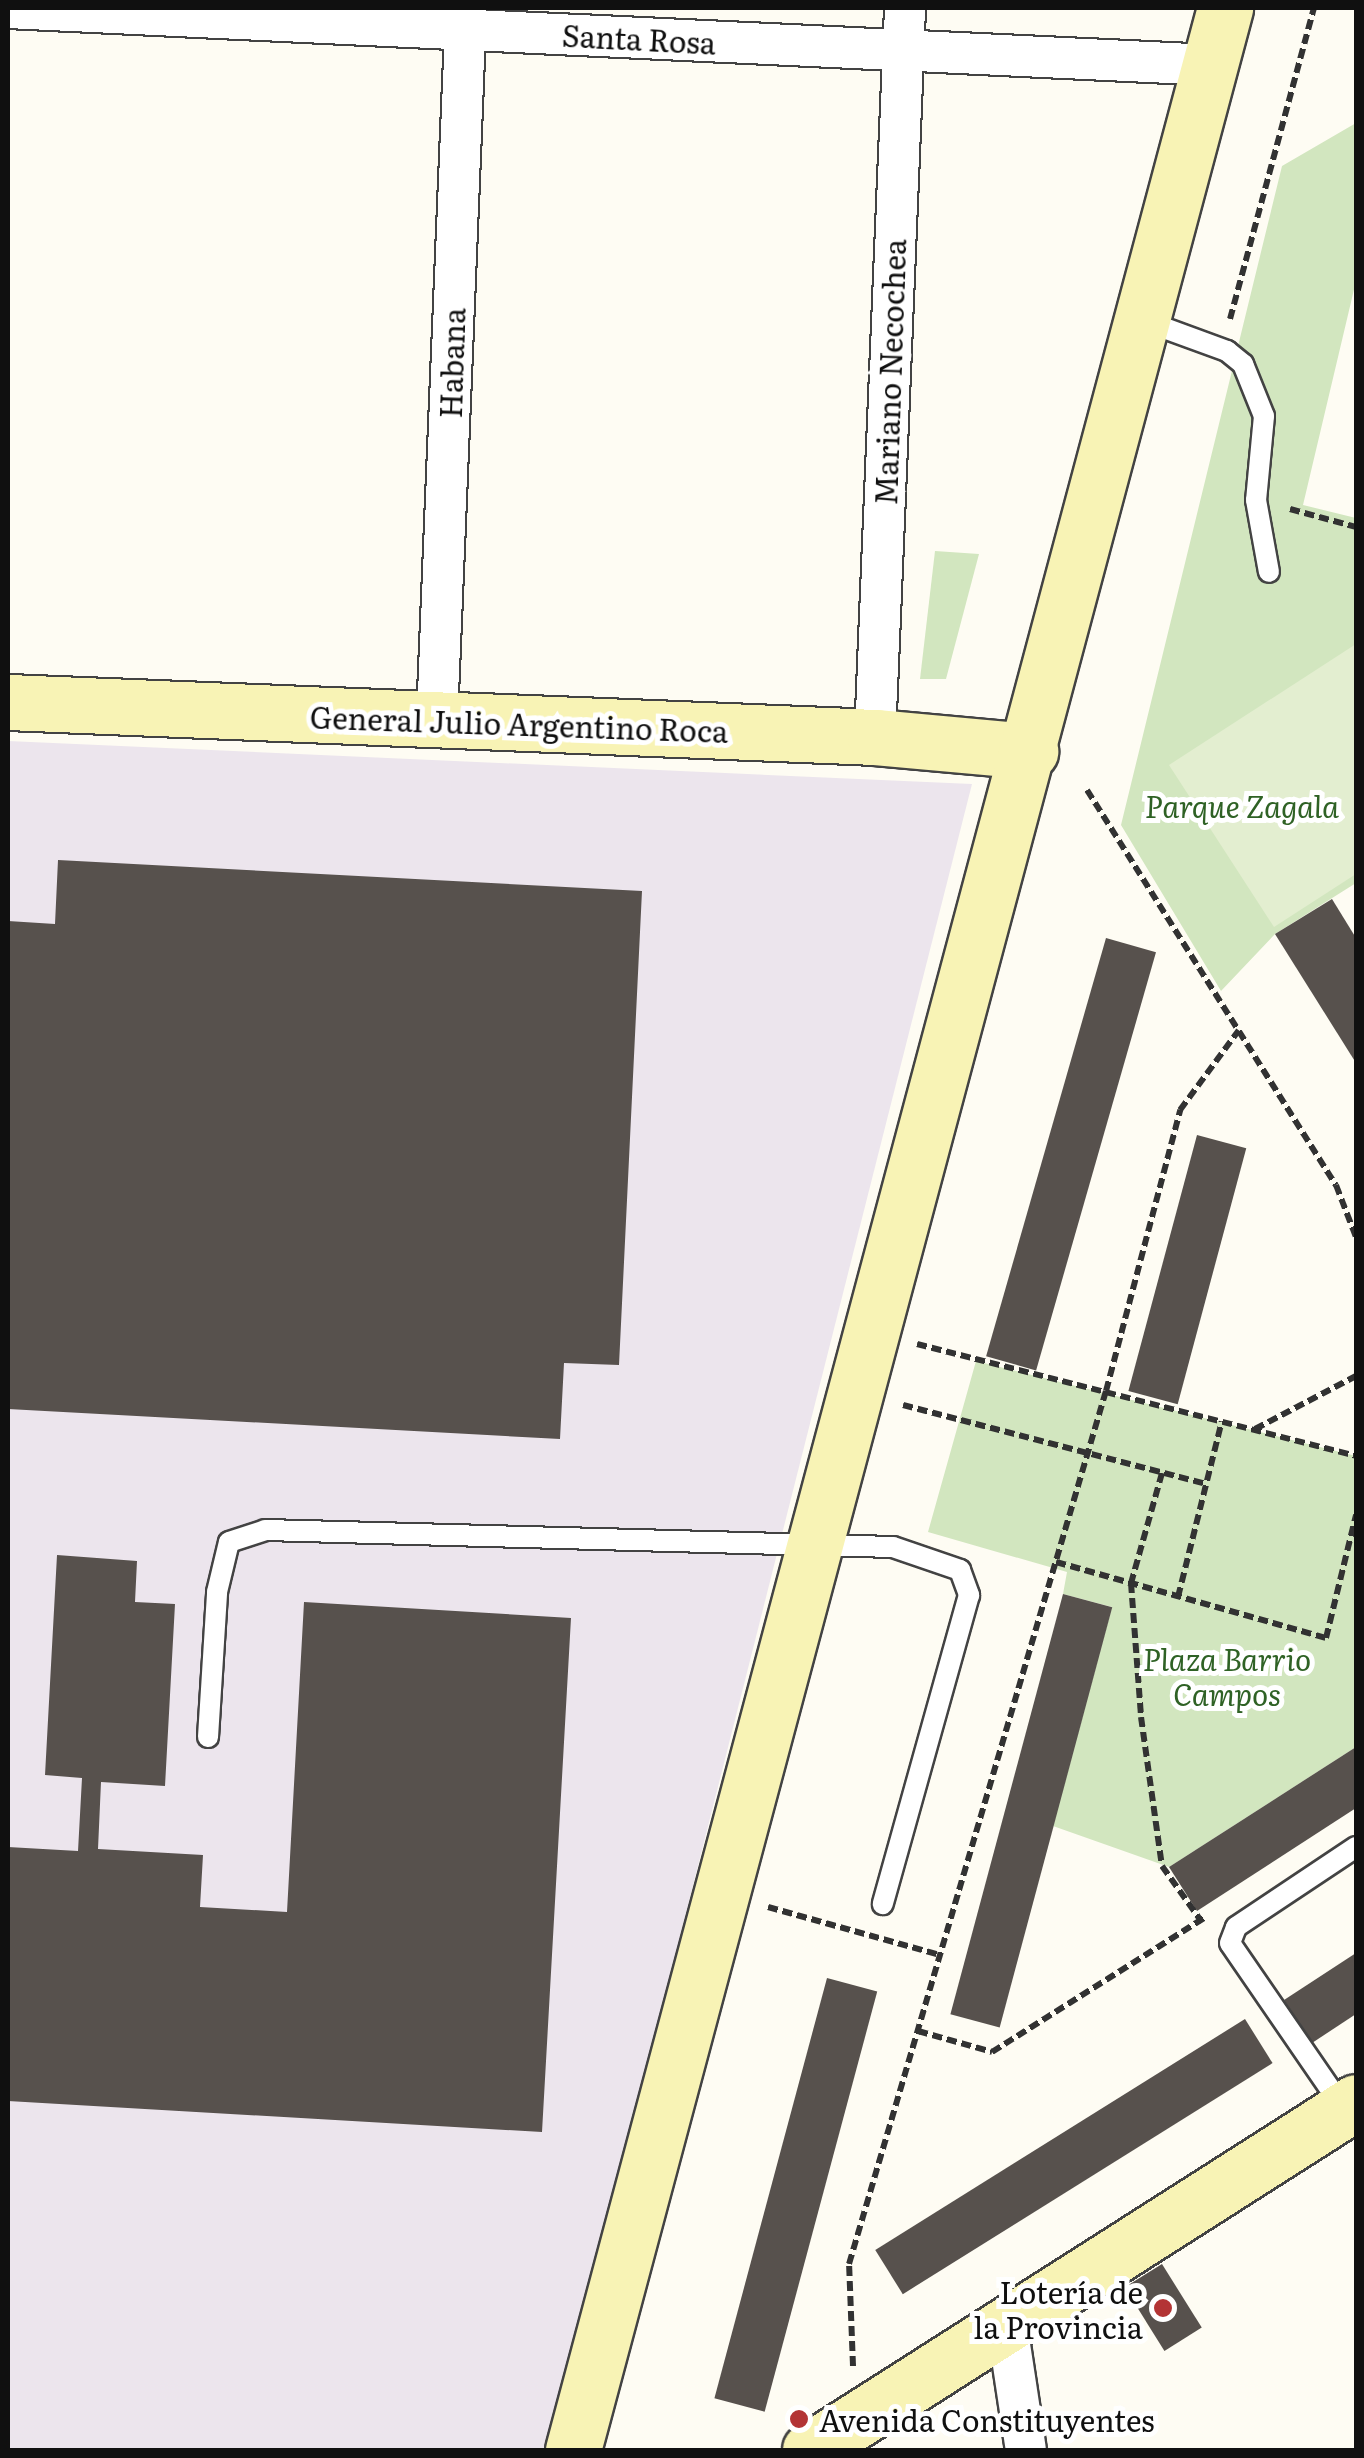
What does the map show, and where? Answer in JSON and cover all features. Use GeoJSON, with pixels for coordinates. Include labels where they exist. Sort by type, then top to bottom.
{"type":"FeatureCollection","features":[{"type":"Feature","properties":{"kind":"main road"},"geometry":{"type":"LineString","coordinates":[[573,2450],[1030,752],[1225,8]]}},
{"type":"Feature","properties":{"kind":"main road","name":"General Julio Argentino Roca"},"geometry":{"type":"LineString","coordinates":[[8,702],[875,737],[1030,752]]}},
{"type":"Feature","properties":{"kind":"main road"},"geometry":{"type":"LineString","coordinates":[[810,2450],[1351,2106]]}},
{"type":"Feature","properties":{"kind":"street","name":"Santa Rosa"},"geometry":{"type":"LineString","coordinates":[[8,8],[466,19],[902,51],[1210,65]]}},
{"type":"Feature","properties":{"kind":"street","name":"Mariano Necochea"},"geometry":{"type":"LineString","coordinates":[[875,737],[906,8]]}},
{"type":"Feature","properties":{"kind":"street","name":"Habana"},"geometry":{"type":"LineString","coordinates":[[436,720],[466,19]]}},
{"type":"Feature","properties":{"kind":"street"},"geometry":{"type":"LineString","coordinates":[[1007,2325],[1026,2450]]}},
{"type":"Feature","properties":{"kind":"lane"},"geometry":{"type":"LineString","coordinates":[[1144,320],[1222,349],[1243,364],[1264,416],[1256,500],[1269,572]]}},
{"type":"Feature","properties":{"kind":"lane"},"geometry":{"type":"LineString","coordinates":[[208,1737],[217,1592],[229,1542],[265,1530],[893,1548],[960,1570],[968,1582],[884,1904]]}},
{"type":"Feature","properties":{"kind":"lane"},"geometry":{"type":"LineString","coordinates":[[1351,2106],[1230,1944],[1236,1928],[1356,1847]]}},
{"type":"Feature","properties":{"kind":"path"},"geometry":{"type":"LineString","coordinates":[[1222,349],[1314,8]]}},
{"type":"Feature","properties":{"kind":"path"},"geometry":{"type":"LineString","coordinates":[[1256,500],[1356,526]]}},
{"type":"Feature","properties":{"kind":"path"},"geometry":{"type":"LineString","coordinates":[[1087,790],[1336,1185],[1356,1237]]}},
{"type":"Feature","properties":{"kind":"path"},"geometry":{"type":"LineString","coordinates":[[855,2422],[850,2264],[1106,1392],[1180,1110],[1239,1030]]}},
{"type":"Feature","properties":{"kind":"path"},"geometry":{"type":"LineString","coordinates":[[872,1332],[1356,1456]]}},
{"type":"Feature","properties":{"kind":"path"},"geometry":{"type":"LineString","coordinates":[[1254,1429],[1356,1376]]}},
{"type":"Feature","properties":{"kind":"path"},"geometry":{"type":"LineString","coordinates":[[855,1392],[1206,1484]]}},
{"type":"Feature","properties":{"kind":"path"},"geometry":{"type":"LineString","coordinates":[[1178,1597],[1222,1421]]}},
{"type":"Feature","properties":{"kind":"path"},"geometry":{"type":"LineString","coordinates":[[1162,1472],[1131,1583],[1141,1717],[1162,1866],[1200,1920],[1230,1944]]}},
{"type":"Feature","properties":{"kind":"path"},"geometry":{"type":"LineString","coordinates":[[1056,1562],[1326,1638],[1356,1515]]}},
{"type":"Feature","properties":{"kind":"path"},"geometry":{"type":"LineString","coordinates":[[721,1894],[940,1955]]}},
{"type":"Feature","properties":{"kind":"path"},"geometry":{"type":"LineString","coordinates":[[918,2031],[992,2052],[1216,1910]]}},
{"type":"Feature","properties":{"kind":"shaded area"},"geometry":{"type":"Polygon","coordinates":[[[8,741],[972,784],[550,2450],[8,2450],[8,741]]]}},
{"type":"Feature","properties":{"kind":"green space","name":"Parque Zagala"},"geometry":{"type":"Polygon","coordinates":[[[1356,123],[1356,281],[1303,505],[1356,518],[1356,883],[1275,934],[1221,991],[1121,825],[1282,166],[1356,123]]]}},
{"type":"Feature","properties":{"kind":"green space"},"geometry":{"type":"Polygon","coordinates":[[[935,551],[979,554],[946,679],[920,679],[935,551]]]}},
{"type":"Feature","properties":{"kind":"green space"},"geometry":{"type":"Polygon","coordinates":[[[1356,644],[1356,874],[1274,927],[1169,765],[1356,644]]]}},
{"type":"Feature","properties":{"kind":"green space","name":"Plaza Barrio Campos"},"geometry":{"type":"Polygon","coordinates":[[[976,1361],[1356,1456],[1356,1747],[1169,1867],[1053,1826],[1112,1607],[1063,1594],[1067,1572],[928,1532],[976,1361]]]}},
{"type":"Feature","properties":{"kind":"building"},"geometry":{"type":"Polygon","coordinates":[[[58,860],[642,891],[619,1365],[564,1363],[560,1439],[8,1409],[8,921],[55,924],[58,860]]]}},
{"type":"Feature","properties":{"kind":"building"},"geometry":{"type":"Polygon","coordinates":[[[1332,899],[1356,938],[1356,1063],[1275,934],[1332,899]]]}},
{"type":"Feature","properties":{"kind":"building"},"geometry":{"type":"Polygon","coordinates":[[[1106,938],[1156,952],[1036,1370],[986,1356],[1106,938]]]}},
{"type":"Feature","properties":{"kind":"building"},"geometry":{"type":"Polygon","coordinates":[[[1197,1135],[1246,1148],[1178,1404],[1128,1391],[1197,1135]]]}},
{"type":"Feature","properties":{"kind":"building"},"geometry":{"type":"Polygon","coordinates":[[[57,1555],[137,1561],[135,1602],[175,1604],[165,1786],[101,1782],[98,1849],[203,1855],[200,1907],[287,1912],[304,1602],[571,1618],[542,2132],[8,2101],[8,1847],[78,1851],[82,1778],[45,1775],[57,1555]]]}},
{"type":"Feature","properties":{"kind":"building"},"geometry":{"type":"Polygon","coordinates":[[[1063,1594],[1112,1607],[1000,2027],[950,2014],[1063,1594]]]}},
{"type":"Feature","properties":{"kind":"building"},"geometry":{"type":"Polygon","coordinates":[[[1356,1747],[1356,1808],[1197,1911],[1169,1867],[1356,1747]]]}},
{"type":"Feature","properties":{"kind":"building"},"geometry":{"type":"Polygon","coordinates":[[[1356,1953],[1356,2014],[1312,2043],[1284,2000],[1356,1953]]]}},
{"type":"Feature","properties":{"kind":"building"},"geometry":{"type":"Polygon","coordinates":[[[827,1978],[877,1991],[765,2412],[714,2398],[827,1978]]]}},
{"type":"Feature","properties":{"kind":"building"},"geometry":{"type":"Polygon","coordinates":[[[1245,2019],[1273,2063],[903,2294],[875,2250],[1245,2019]]]}},
{"type":"Feature","properties":{"kind":"building","name":"Lotería de la Provincia"},"geometry":{"type":"Polygon","coordinates":[[[1162,2264],[1202,2328],[1164,2351],[1125,2287],[1162,2264]]]}},
{"type":"Feature","properties":{"kind":"place","name":"Lotería de la Provincia"},"geometry":{"type":"Point","coordinates":[1163,2308]}},
{"type":"Feature","properties":{"kind":"place","name":"Avenida Constituyentes"},"geometry":{"type":"Point","coordinates":[799,2419]}}]}
